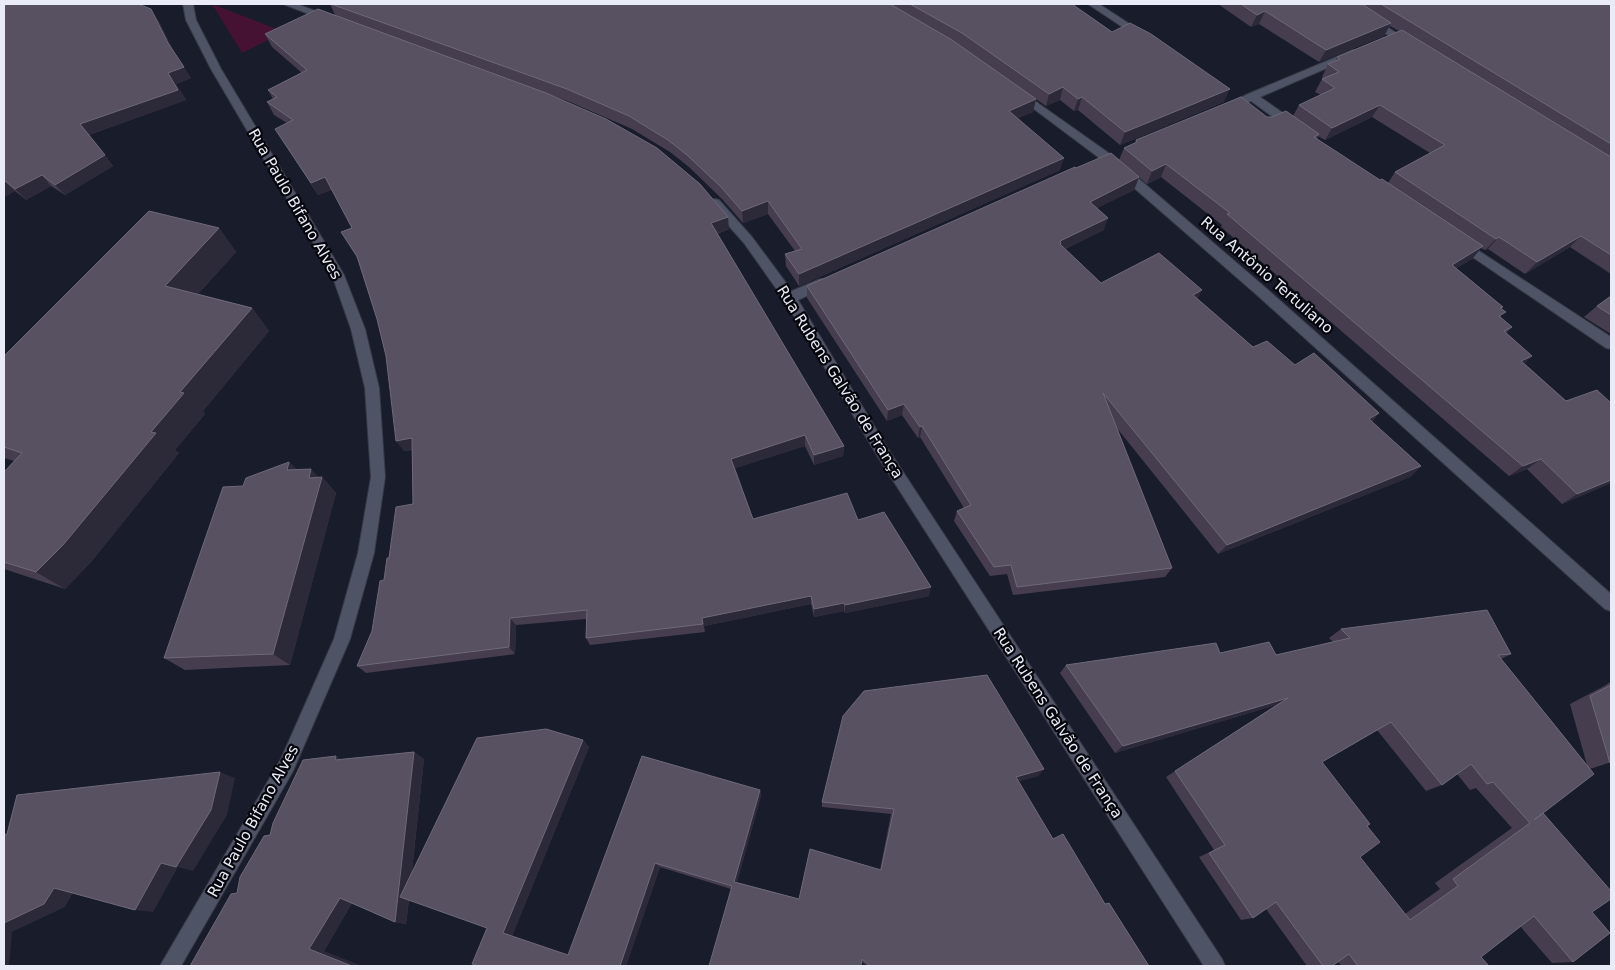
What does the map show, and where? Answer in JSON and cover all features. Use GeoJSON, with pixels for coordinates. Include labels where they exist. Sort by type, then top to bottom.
{"type":"FeatureCollection","features":[{"type":"Feature","properties":{"kind":"street","name":"Rua Paulo Bifano Alves"},"geometry":{"type":"LineString","coordinates":[[170,966],[287,765],[342,640],[366,553],[378,477],[372,388],[358,328],[338,275],[216,69],[191,20],[188,4]]}},
{"type":"Feature","properties":{"kind":"street"},"geometry":{"type":"LineString","coordinates":[[288,4],[343,24]]}},
{"type":"Feature","properties":{"kind":"street"},"geometry":{"type":"LineString","coordinates":[[1093,4],[1151,42]]}},
{"type":"Feature","properties":{"kind":"street"},"geometry":{"type":"LineString","coordinates":[[1344,4],[1421,51]]}},
{"type":"Feature","properties":{"kind":"street"},"geometry":{"type":"LineString","coordinates":[[1382,41],[1396,36]]}},
{"type":"Feature","properties":{"kind":"street"},"geometry":{"type":"LineString","coordinates":[[1213,112],[1236,99],[1252,96],[1367,47]]}},
{"type":"Feature","properties":{"kind":"street","name":"Rua Antônio Tertuliano"},"geometry":{"type":"LineString","coordinates":[[1010,86],[1106,157],[1262,292],[1611,604]]}},
{"type":"Feature","properties":{"kind":"street"},"geometry":{"type":"LineString","coordinates":[[1252,96],[1309,137]]}},
{"type":"Feature","properties":{"kind":"street"},"geometry":{"type":"LineString","coordinates":[[1089,164],[1121,151]]}},
{"type":"Feature","properties":{"kind":"street","name":"Rua Rubens Galvão de França"},"geometry":{"type":"LineString","coordinates":[[707,192],[748,240],[790,298],[883,453],[1216,966]]}},
{"type":"Feature","properties":{"kind":"street"},"geometry":{"type":"LineString","coordinates":[[1447,233],[1611,344]]}},
{"type":"Feature","properties":{"kind":"street"},"geometry":{"type":"LineString","coordinates":[[790,298],[834,278]]}},
{"type":"Feature","properties":{"kind":"shaded area"},"geometry":{"type":"Polygon","coordinates":[[[212,4],[284,32],[242,53],[212,4]]]}},
{"type":"Feature","properties":{"kind":"building"},"geometry":{"type":"Polygon","coordinates":[[[4,4],[138,4],[151,9],[168,43],[184,67],[168,73],[178,90],[80,124],[105,155],[55,185],[42,175],[15,189],[4,182],[4,4]]]}},
{"type":"Feature","properties":{"kind":"building"},"geometry":{"type":"Polygon","coordinates":[[[331,4],[890,4],[952,40],[1036,99],[1009,111],[1064,158],[799,274],[785,254],[802,249],[768,201],[742,211],[721,187],[687,155],[668,140],[629,116],[567,89],[331,4]]]}},
{"type":"Feature","properties":{"kind":"building"},"geometry":{"type":"Polygon","coordinates":[[[910,4],[1072,4],[1112,32],[1130,23],[1151,34],[1230,89],[1125,132],[1082,97],[1078,99],[1063,87],[1049,94],[962,33],[910,4]]]}},
{"type":"Feature","properties":{"kind":"building"},"geometry":{"type":"Polygon","coordinates":[[[1241,4],[1362,4],[1391,23],[1326,50],[1265,11],[1257,15],[1241,4]]]}},
{"type":"Feature","properties":{"kind":"building"},"geometry":{"type":"Polygon","coordinates":[[[1381,4],[1611,4],[1611,144],[1381,4]]]}},
{"type":"Feature","properties":{"kind":"building"},"geometry":{"type":"Polygon","coordinates":[[[318,9],[546,93],[606,119],[657,148],[700,184],[728,217],[711,223],[844,446],[814,455],[805,435],[731,459],[753,519],[847,493],[858,520],[884,512],[931,587],[845,605],[844,603],[814,609],[811,596],[702,618],[703,624],[586,638],[587,610],[510,618],[509,647],[357,666],[372,631],[380,581],[384,580],[387,558],[389,558],[396,507],[413,504],[412,438],[396,441],[386,356],[377,319],[357,256],[341,232],[352,228],[325,177],[311,183],[275,129],[293,120],[267,102],[277,97],[268,90],[307,70],[265,34],[318,9]]]}},
{"type":"Feature","properties":{"kind":"building"},"geometry":{"type":"Polygon","coordinates":[[[1402,30],[1611,157],[1611,255],[1581,236],[1537,262],[1499,237],[1496,239],[1395,172],[1445,145],[1380,105],[1332,128],[1299,105],[1335,88],[1322,79],[1339,72],[1328,64],[1340,59],[1337,57],[1402,30]]]}},
{"type":"Feature","properties":{"kind":"building"},"geometry":{"type":"Polygon","coordinates":[[[1241,97],[1267,117],[1272,117],[1286,111],[1319,134],[1314,137],[1380,180],[1382,179],[1483,246],[1452,265],[1503,307],[1500,308],[1506,312],[1499,316],[1512,327],[1504,331],[1532,356],[1521,361],[1566,401],[1597,390],[1611,403],[1611,480],[1577,494],[1541,459],[1523,466],[1227,214],[1230,213],[1166,164],[1152,171],[1124,148],[1137,142],[1136,140],[1241,97]]]}},
{"type":"Feature","properties":{"kind":"building"},"geometry":{"type":"Polygon","coordinates":[[[1111,153],[1139,177],[1090,202],[1108,218],[1060,241],[1060,244],[1101,283],[1159,253],[1202,290],[1193,295],[1253,347],[1267,341],[1295,365],[1314,353],[1379,413],[1369,419],[1421,466],[1227,545],[1103,393],[1172,568],[1017,587],[1011,565],[994,567],[957,511],[971,505],[922,426],[920,427],[904,404],[888,410],[807,286],[1075,167],[1111,153]]]}},
{"type":"Feature","properties":{"kind":"building"},"geometry":{"type":"Polygon","coordinates":[[[149,211],[219,228],[165,286],[252,308],[180,392],[184,393],[151,432],[156,433],[63,545],[36,572],[4,562],[4,472],[22,453],[4,447],[4,356],[149,211]]]}},
{"type":"Feature","properties":{"kind":"building"},"geometry":{"type":"Polygon","coordinates":[[[1611,296],[1611,315],[1597,306],[1611,296]]]}},
{"type":"Feature","properties":{"kind":"building"},"geometry":{"type":"Polygon","coordinates":[[[289,462],[287,470],[311,469],[309,478],[322,477],[273,654],[164,658],[223,487],[243,486],[246,478],[289,462]]]}},
{"type":"Feature","properties":{"kind":"building"},"geometry":{"type":"Polygon","coordinates":[[[1487,610],[1511,654],[1498,655],[1594,774],[1543,813],[1611,891],[1611,899],[1592,912],[1610,933],[1573,962],[1534,916],[1481,957],[1489,966],[1358,966],[1349,954],[1332,966],[1323,966],[1276,902],[1253,918],[1209,853],[1225,845],[1175,771],[1288,698],[1123,746],[1066,665],[1216,643],[1220,653],[1269,642],[1276,655],[1350,638],[1341,629],[1487,610]],[[1391,722],[1322,762],[1370,824],[1367,826],[1380,842],[1360,857],[1410,920],[1458,886],[1453,879],[1530,823],[1493,782],[1487,784],[1471,764],[1442,785],[1391,722]]]}},
{"type":"Feature","properties":{"kind":"building"},"geometry":{"type":"Polygon","coordinates":[[[987,675],[1044,769],[1016,777],[1053,839],[1063,834],[1105,904],[1109,903],[1149,966],[870,966],[862,959],[861,966],[709,966],[732,886],[655,863],[620,966],[480,966],[472,964],[487,928],[400,897],[477,738],[546,729],[583,740],[503,933],[568,955],[642,756],[760,790],[734,882],[799,899],[810,849],[881,870],[894,809],[822,802],[843,716],[864,691],[987,675]]]}},
{"type":"Feature","properties":{"kind":"building"},"geometry":{"type":"Polygon","coordinates":[[[1611,685],[1611,762],[1610,763],[1590,696],[1611,685]]]}},
{"type":"Feature","properties":{"kind":"building"},"geometry":{"type":"Polygon","coordinates":[[[414,752],[395,922],[340,898],[309,949],[352,966],[190,966],[231,894],[237,893],[240,877],[264,836],[270,835],[273,823],[303,760],[336,756],[335,760],[414,752]]]}},
{"type":"Feature","properties":{"kind":"building"},"geometry":{"type":"Polygon","coordinates":[[[220,772],[211,810],[176,867],[161,863],[135,910],[54,888],[44,904],[4,923],[4,835],[7,834],[17,795],[220,772]]]}}]}
